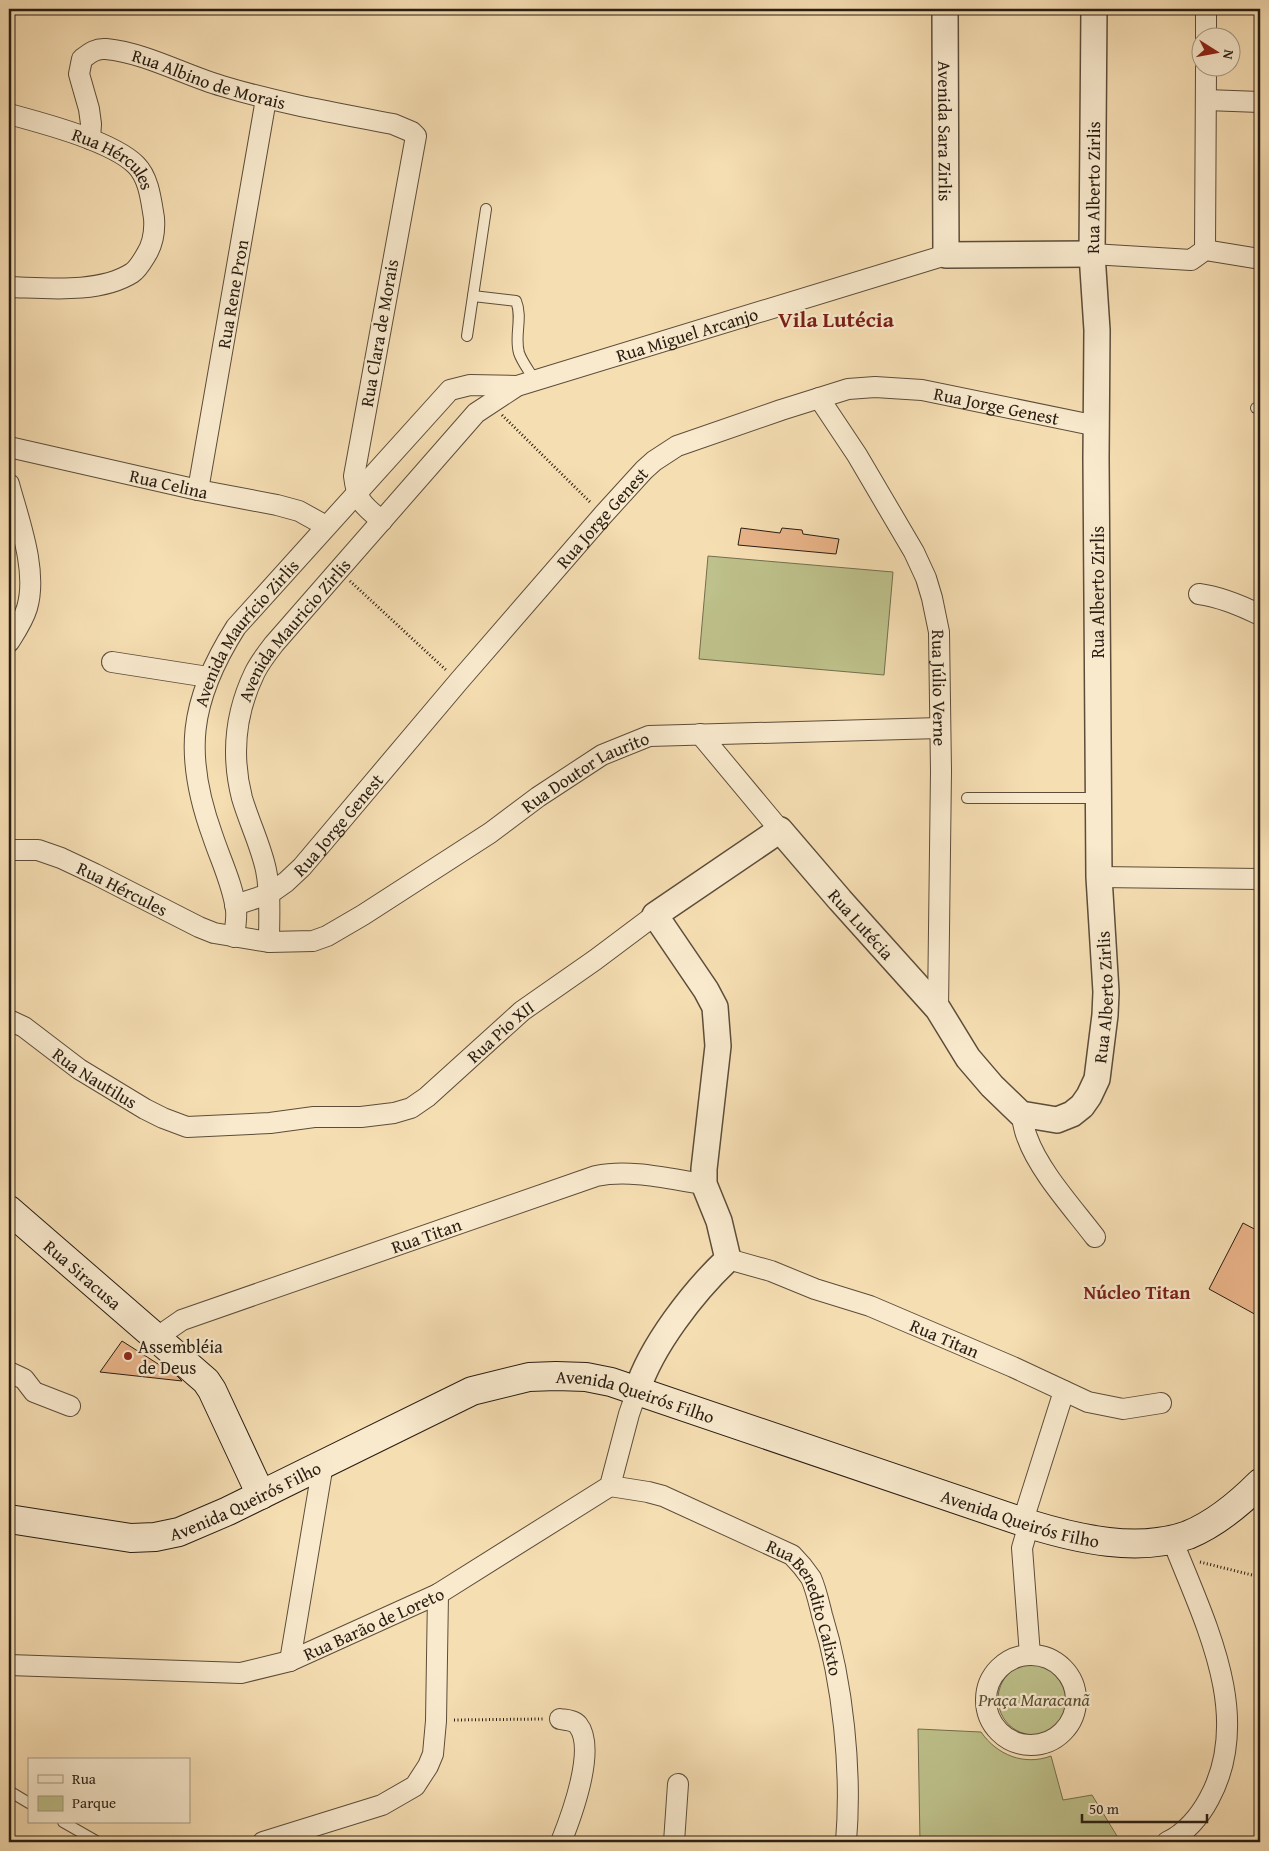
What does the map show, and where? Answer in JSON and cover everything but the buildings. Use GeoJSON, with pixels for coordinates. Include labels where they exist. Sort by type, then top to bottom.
{"type":"FeatureCollection","features":[{"type":"Feature","properties":{"kind":"main road","name":"Rua Siracusa"},"geometry":{"type":"LineString","coordinates":[[9,1210],[206,1381],[212,1390],[260,1495]]}},
{"type":"Feature","properties":{"kind":"main road","name":"Avenida Queirós Filho"},"geometry":{"type":"LineString","coordinates":[[9,1519],[131,1538],[178,1532],[204,1523],[472,1392],[494,1384],[529,1377],[556,1376],[586,1377],[611,1382],[1029,1524],[1082,1538],[1142,1543],[1172,1539],[1189,1534],[1238,1504],[1260,1483]]}},
{"type":"Feature","properties":{"kind":"street","name":"Avenida Sara Zirlis"},"geometry":{"type":"LineString","coordinates":[[945,9],[946,255]]}},
{"type":"Feature","properties":{"kind":"street","name":"Rua Alberto Zirlis"},"geometry":{"type":"LineString","coordinates":[[1021,1114],[1056,1120],[1072,1114],[1082,1106],[1097,1079],[1105,1015],[1106,992],[1099,878],[1098,798],[1097,330],[1092,254],[1094,9]]}},
{"type":"Feature","properties":{"kind":"street"},"geometry":{"type":"LineString","coordinates":[[1206,9],[1206,28]]}},
{"type":"Feature","properties":{"kind":"street","name":"Rua Albino de Morais"},"geometry":{"type":"LineString","coordinates":[[90,139],[90,108],[78,74],[82,59],[96,50],[106,49],[140,56],[202,80],[266,99],[393,124],[412,132],[416,136]]}},
{"type":"Feature","properties":{"kind":"street"},"geometry":{"type":"LineString","coordinates":[[1205,250],[1206,78]]}},
{"type":"Feature","properties":{"kind":"street","name":"Rua Rene Pron"},"geometry":{"type":"LineString","coordinates":[[198,490],[266,99]]}},
{"type":"Feature","properties":{"kind":"street"},"geometry":{"type":"LineString","coordinates":[[1206,100],[1260,102]]}},
{"type":"Feature","properties":{"kind":"street","name":"Rua Hércules"},"geometry":{"type":"LineString","coordinates":[[9,114],[90,139],[136,164],[144,176],[151,195],[154,217],[152,245],[134,272],[116,281],[61,289],[9,288]]}},
{"type":"Feature","properties":{"kind":"street","name":"Rua Clara de Morais"},"geometry":{"type":"LineString","coordinates":[[356,492],[354,476],[356,460],[416,136]]}},
{"type":"Feature","properties":{"kind":"street"},"geometry":{"type":"LineString","coordinates":[[1092,254],[1191,260],[1205,250],[1260,259]]}},
{"type":"Feature","properties":{"kind":"street","name":"Rua Miguel Arcanjo"},"geometry":{"type":"LineString","coordinates":[[526,384],[946,255],[1092,254]]}},
{"type":"Feature","properties":{"kind":"street"},"geometry":{"type":"LineString","coordinates":[[455,388],[470,385],[526,384]]}},
{"type":"Feature","properties":{"kind":"street","name":"Avenida Mauricio Zirlis"},"geometry":{"type":"LineString","coordinates":[[269,942],[269,894],[266,869],[243,799],[236,769],[235,744],[239,719],[255,672],[269,651],[338,571],[483,408],[526,384]]}},
{"type":"Feature","properties":{"kind":"street","name":"Rua Jorge Genest"},"geometry":{"type":"LineString","coordinates":[[235,905],[269,894],[302,867],[459,681],[603,515],[644,470],[677,446],[848,389],[875,387],[922,390],[1097,426]]}},
{"type":"Feature","properties":{"kind":"street"},"geometry":{"type":"LineString","coordinates":[[455,388],[467,394],[483,408]]}},
{"type":"Feature","properties":{"kind":"street","name":"Avenida Maurício Zirlis"},"geometry":{"type":"LineString","coordinates":[[234,937],[235,905],[233,892],[203,810],[194,762],[194,734],[208,678],[221,650],[236,626],[356,492],[450,390],[455,388]]}},
{"type":"Feature","properties":{"kind":"street","name":"Rua Júlio Verne"},"geometry":{"type":"LineString","coordinates":[[819,398],[878,488],[914,552],[926,578],[939,632],[941,771],[938,1009]]}},
{"type":"Feature","properties":{"kind":"street","name":"Rua Celina"},"geometry":{"type":"LineString","coordinates":[[9,447],[299,511],[326,526]]}},
{"type":"Feature","properties":{"kind":"street"},"geometry":{"type":"LineString","coordinates":[[9,484],[25,543],[30,589],[27,608],[9,642]]}},
{"type":"Feature","properties":{"kind":"street"},"geometry":{"type":"LineString","coordinates":[[356,492],[364,506],[382,521]]}},
{"type":"Feature","properties":{"kind":"street"},"geometry":{"type":"LineString","coordinates":[[1199,594],[1229,601],[1260,615]]}},
{"type":"Feature","properties":{"kind":"street"},"geometry":{"type":"LineString","coordinates":[[112,662],[208,678]]}},
{"type":"Feature","properties":{"kind":"street","name":"Rua Doutor Laurito"},"geometry":{"type":"LineString","coordinates":[[269,942],[313,941],[327,936],[490,833],[602,755],[649,736],[940,728]]}},
{"type":"Feature","properties":{"kind":"street","name":"Rua Lutécia"},"geometry":{"type":"LineString","coordinates":[[700,734],[840,900],[938,1009],[968,1058],[992,1086],[1021,1114]]}},
{"type":"Feature","properties":{"kind":"street","name":"Rua Pio XII"},"geometry":{"type":"LineString","coordinates":[[187,1127],[270,1123],[314,1117],[361,1117],[394,1113],[410,1108],[438,1088],[496,1032],[522,1011],[655,915],[780,830]]}},
{"type":"Feature","properties":{"kind":"street","name":"Rua Hércules"},"geometry":{"type":"LineString","coordinates":[[10,847],[38,850],[61,858],[199,927],[214,933],[234,937]]}},
{"type":"Feature","properties":{"kind":"street"},"geometry":{"type":"LineString","coordinates":[[1099,878],[1260,879],[1260,875]]}},
{"type":"Feature","properties":{"kind":"street"},"geometry":{"type":"LineString","coordinates":[[610,1486],[629,1414],[642,1374],[665,1335],[708,1279],[728,1259],[719,1221],[704,1184],[704,1169],[718,1046],[715,1007],[706,990],[655,915]]}},
{"type":"Feature","properties":{"kind":"street"},"geometry":{"type":"LineString","coordinates":[[234,937],[269,942]]}},
{"type":"Feature","properties":{"kind":"street","name":"Rua Nautilus"},"geometry":{"type":"LineString","coordinates":[[9,1020],[24,1027],[80,1069],[145,1110],[187,1127]]}},
{"type":"Feature","properties":{"kind":"street"},"geometry":{"type":"LineString","coordinates":[[1021,1114],[1027,1136],[1035,1153],[1095,1237]]}},
{"type":"Feature","properties":{"kind":"street","name":"Rua Titan"},"geometry":{"type":"LineString","coordinates":[[156,1338],[182,1320],[596,1176],[612,1173],[635,1174],[704,1184]]}},
{"type":"Feature","properties":{"kind":"street","name":"Rua Titan"},"geometry":{"type":"LineString","coordinates":[[728,1259],[771,1271],[815,1289],[870,1306],[1013,1367],[1088,1402],[1123,1409],[1161,1404]]}},
{"type":"Feature","properties":{"kind":"street"},"geometry":{"type":"LineString","coordinates":[[9,1372],[24,1379],[34,1392],[70,1406]]}},
{"type":"Feature","properties":{"kind":"street"},"geometry":{"type":"LineString","coordinates":[[1030,1655],[1022,1548],[1029,1524],[1026,1511],[1064,1391]]}},
{"type":"Feature","properties":{"kind":"street"},"geometry":{"type":"LineString","coordinates":[[290,1661],[323,1464]]}},
{"type":"Feature","properties":{"kind":"street","name":"Rua Barão de Loreto"},"geometry":{"type":"LineString","coordinates":[[9,1666],[241,1674],[290,1661],[438,1594],[610,1486]]}},
{"type":"Feature","properties":{"kind":"street","name":"Rua Benedito Calixto"},"geometry":{"type":"LineString","coordinates":[[610,1486],[663,1496],[792,1555],[803,1566],[812,1580],[830,1639],[835,1663],[848,1777],[846,1842]]}},
{"type":"Feature","properties":{"kind":"street"},"geometry":{"type":"LineString","coordinates":[[1168,1842],[1188,1828],[1203,1810],[1214,1791],[1224,1757],[1228,1728],[1227,1702],[1220,1667],[1172,1539]]}},
{"type":"Feature","properties":{"kind":"street"},"geometry":{"type":"LineString","coordinates":[[263,1842],[382,1805],[415,1786],[428,1766],[433,1754],[436,1720],[438,1594]]}},
{"type":"Feature","properties":{"kind":"street"},"geometry":{"type":"LineString","coordinates":[[1030,1655],[1045,1657],[1058,1664],[1068,1674],[1074,1688],[1076,1702],[1073,1717],[1065,1730],[1054,1739],[1040,1744],[1025,1745],[1011,1740],[999,1731],[990,1719],[986,1705],[987,1690],[993,1676],[1003,1665],[1016,1658],[1030,1655]]}},
{"type":"Feature","properties":{"kind":"street"},"geometry":{"type":"LineString","coordinates":[[560,1718],[571,1720],[579,1727],[584,1744],[584,1768],[561,1842]]}},
{"type":"Feature","properties":{"kind":"street"},"geometry":{"type":"LineString","coordinates":[[674,1842],[678,1784]]}},
{"type":"Feature","properties":{"kind":"lane"},"geometry":{"type":"LineString","coordinates":[[467,336],[486,208]]}},
{"type":"Feature","properties":{"kind":"lane"},"geometry":{"type":"LineString","coordinates":[[473,296],[516,301],[519,310],[518,346],[526,384]]}},
{"type":"Feature","properties":{"kind":"lane"},"geometry":{"type":"LineString","coordinates":[[967,798],[1098,798]]}},
{"type":"Feature","properties":{"kind":"lane"},"geometry":{"type":"LineString","coordinates":[[9,1791],[28,1802]]}},
{"type":"Feature","properties":{"kind":"lane"},"geometry":{"type":"LineString","coordinates":[[66,1824],[98,1842]]}},
{"type":"Feature","properties":{"kind":"path"},"geometry":{"type":"LineString","coordinates":[[483,408],[603,515]]}},
{"type":"Feature","properties":{"kind":"path"},"geometry":{"type":"LineString","coordinates":[[338,571],[459,681]]}},
{"type":"Feature","properties":{"kind":"path"},"geometry":{"type":"LineString","coordinates":[[1196,1561],[1260,1577]]}},
{"type":"Feature","properties":{"kind":"path"},"geometry":{"type":"LineString","coordinates":[[436,1720],[560,1718]]}},
{"type":"Feature","properties":{"kind":"green space"},"geometry":{"type":"Polygon","coordinates":[[[708,556],[893,572],[884,675],[699,659],[708,556]]]}},
{"type":"Feature","properties":{"kind":"green space","name":"Praça Maracanã"},"geometry":{"type":"Polygon","coordinates":[[[1034,1663],[1054,1669],[1064,1679],[1070,1699],[1064,1719],[1054,1729],[1034,1735],[1014,1729],[1004,1719],[998,1699],[1004,1679],[1014,1669],[1034,1663]]]}},
{"type":"Feature","properties":{"kind":"green space"},"geometry":{"type":"Polygon","coordinates":[[[918,1729],[981,1732],[995,1747],[1012,1756],[1031,1760],[1051,1756],[1063,1800],[1092,1795],[1120,1841],[920,1842],[918,1729]]]}},
{"type":"Feature","properties":{"kind":"place","name":"Assembléia de Deus"},"geometry":{"type":"Point","coordinates":[128,1356]}},
{"type":"Feature","properties":{"kind":"district","name":"Vila Lutécia"},"geometry":{"type":"Point","coordinates":[836,319]}},
{"type":"Feature","properties":{"kind":"district","name":"Núcleo Titan"},"geometry":{"type":"Point","coordinates":[1137,1292]}}]}
